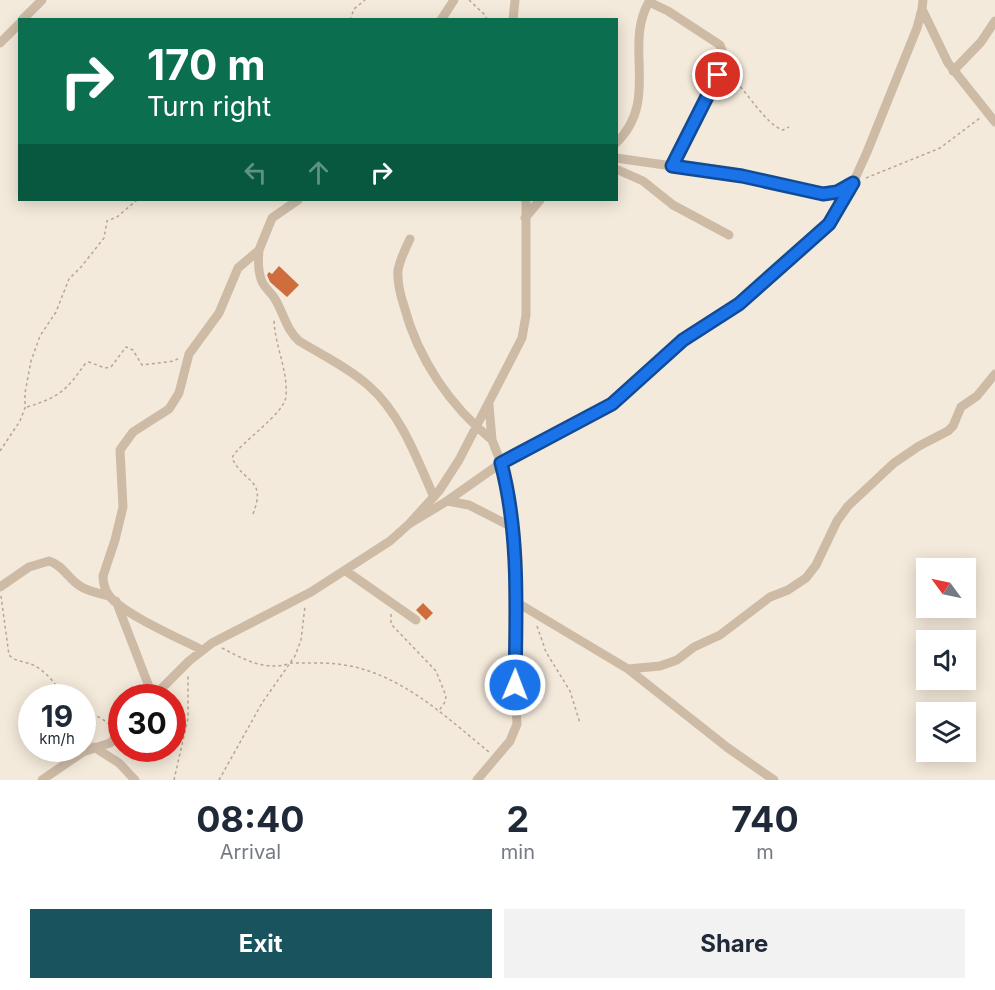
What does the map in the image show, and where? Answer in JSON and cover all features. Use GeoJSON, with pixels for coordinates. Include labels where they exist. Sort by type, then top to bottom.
{"type":"FeatureCollection","features":[{"type":"Feature","properties":{"kind":"street"},"geometry":{"type":"LineString","coordinates":[[24,18],[42,0]]}},
{"type":"Feature","properties":{"kind":"street"},"geometry":{"type":"LineString","coordinates":[[442,18],[454,0]]}},
{"type":"Feature","properties":{"kind":"street"},"geometry":{"type":"LineString","coordinates":[[513,18],[516,0]]}},
{"type":"Feature","properties":{"kind":"street"},"geometry":{"type":"LineString","coordinates":[[618,141],[627,132],[637,102],[641,75],[638,34],[643,13],[650,1],[720,45],[724,56],[722,66],[672,166]]}},
{"type":"Feature","properties":{"kind":"street"},"geometry":{"type":"LineString","coordinates":[[923,5],[944,56],[953,71],[995,122]]}},
{"type":"Feature","properties":{"kind":"street"},"geometry":{"type":"LineString","coordinates":[[409,524],[447,501],[501,463],[612,404],[683,340],[739,304],[829,224],[853,183],[917,28],[923,5]]}},
{"type":"Feature","properties":{"kind":"street"},"geometry":{"type":"LineString","coordinates":[[953,71],[981,42],[995,21]]}},
{"type":"Feature","properties":{"kind":"street"},"geometry":{"type":"LineString","coordinates":[[0,43],[18,24]]}},
{"type":"Feature","properties":{"kind":"street"},"geometry":{"type":"LineString","coordinates":[[618,158],[742,176],[823,194],[837,192],[853,183]]}},
{"type":"Feature","properties":{"kind":"street"},"geometry":{"type":"LineString","coordinates":[[618,169],[643,182],[673,205],[729,235]]}},
{"type":"Feature","properties":{"kind":"street"},"geometry":{"type":"LineString","coordinates":[[297,201],[272,218],[259,250],[258,266],[261,280],[275,299],[284,322],[295,337],[369,386],[391,409],[434,497]]}},
{"type":"Feature","properties":{"kind":"street"},"geometry":{"type":"LineString","coordinates":[[165,684],[212,643],[311,592],[390,542],[434,497],[459,460],[522,338],[525,328],[526,201]]}},
{"type":"Feature","properties":{"kind":"street"},"geometry":{"type":"LineString","coordinates":[[525,218],[539,201]]}},
{"type":"Feature","properties":{"kind":"street"},"geometry":{"type":"LineString","coordinates":[[410,239],[399,268],[398,285],[410,329],[430,372],[476,427],[492,440]]}},
{"type":"Feature","properties":{"kind":"street"},"geometry":{"type":"LineString","coordinates":[[147,684],[103,581],[123,507],[120,450],[133,432],[165,414],[174,404],[187,359],[194,346],[219,313],[238,268],[259,250]]}},
{"type":"Feature","properties":{"kind":"street"},"geometry":{"type":"LineString","coordinates":[[628,669],[660,666],[677,660],[694,647],[720,635],[770,597],[788,590],[806,578],[816,565],[837,521],[848,506],[894,463],[948,431],[953,426],[961,407],[977,396],[995,374]]}},
{"type":"Feature","properties":{"kind":"street"},"geometry":{"type":"LineString","coordinates":[[477,780],[510,741],[517,724],[516,602],[512,527],[508,487],[492,440],[489,400]]}},
{"type":"Feature","properties":{"kind":"street"},"geometry":{"type":"LineString","coordinates":[[447,501],[469,505],[512,527]]}},
{"type":"Feature","properties":{"kind":"street"},"geometry":{"type":"LineString","coordinates":[[0,588],[29,567],[49,561],[61,567],[80,586],[112,598],[132,614],[202,650]]}},
{"type":"Feature","properties":{"kind":"street"},"geometry":{"type":"LineString","coordinates":[[346,571],[416,620]]}},
{"type":"Feature","properties":{"kind":"street"},"geometry":{"type":"LineString","coordinates":[[516,602],[628,669],[728,748],[774,780]]}},
{"type":"Feature","properties":{"kind":"street"},"geometry":{"type":"LineString","coordinates":[[96,748],[119,763],[135,780]]}},
{"type":"Feature","properties":{"kind":"street"},"geometry":{"type":"LineString","coordinates":[[42,780],[68,762]]}},
{"type":"Feature","properties":{"kind":"path"},"geometry":{"type":"LineString","coordinates":[[351,18],[354,9],[365,0]]}},
{"type":"Feature","properties":{"kind":"path"},"geometry":{"type":"LineString","coordinates":[[469,0],[486,18]]}},
{"type":"Feature","properties":{"kind":"path"},"geometry":{"type":"LineString","coordinates":[[722,66],[742,86],[774,126],[783,130],[789,127]]}},
{"type":"Feature","properties":{"kind":"path"},"geometry":{"type":"LineString","coordinates":[[853,183],[940,148],[976,120],[989,114]]}},
{"type":"Feature","properties":{"kind":"path"},"geometry":{"type":"LineString","coordinates":[[0,451],[20,421],[25,408],[29,372],[36,346],[44,328],[56,312],[69,279],[101,243],[106,234],[106,222],[117,217],[136,201]]}},
{"type":"Feature","properties":{"kind":"path"},"geometry":{"type":"LineString","coordinates":[[253,514],[258,490],[232,458],[276,413],[286,399],[284,368],[274,321],[280,310]]}},
{"type":"Feature","properties":{"kind":"path"},"geometry":{"type":"LineString","coordinates":[[25,408],[57,396],[66,390],[85,364],[89,362],[105,368],[111,367],[126,347],[133,350],[139,363],[145,366],[180,358]]}},
{"type":"Feature","properties":{"kind":"path"},"geometry":{"type":"LineString","coordinates":[[0,588],[9,655],[15,660],[35,665],[55,684]]}},
{"type":"Feature","properties":{"kind":"path"},"geometry":{"type":"LineString","coordinates":[[219,780],[265,698],[291,663],[299,647],[303,616],[311,592]]}},
{"type":"Feature","properties":{"kind":"path"},"geometry":{"type":"LineString","coordinates":[[394,604],[391,624],[436,670],[446,696],[438,712]]}},
{"type":"Feature","properties":{"kind":"path"},"geometry":{"type":"LineString","coordinates":[[533,613],[543,645],[570,692],[580,723]]}},
{"type":"Feature","properties":{"kind":"path"},"geometry":{"type":"LineString","coordinates":[[212,643],[248,662],[283,666],[291,663],[348,665],[375,673],[417,694],[497,759]]}},
{"type":"Feature","properties":{"kind":"path"},"geometry":{"type":"LineString","coordinates":[[174,780],[188,718],[189,661]]}},
{"type":"Feature","properties":{"kind":"building"},"geometry":{"type":"Polygon","coordinates":[[[279,266],[299,285],[287,297],[270,282],[267,275],[269,272],[272,274],[279,266]]]}},
{"type":"Feature","properties":{"kind":"building"},"geometry":{"type":"Polygon","coordinates":[[[423,603],[433,613],[426,620],[416,610],[423,603]]]}},
{"type":"Feature","properties":{"kind":"route"},"geometry":{"type":"LineString","coordinates":[[515,685],[516,602],[512,527],[508,487],[501,463],[526,452],[612,404],[683,340],[739,304],[829,224],[853,183],[837,192],[823,194],[742,176],[672,166],[718,75]]}}]}
